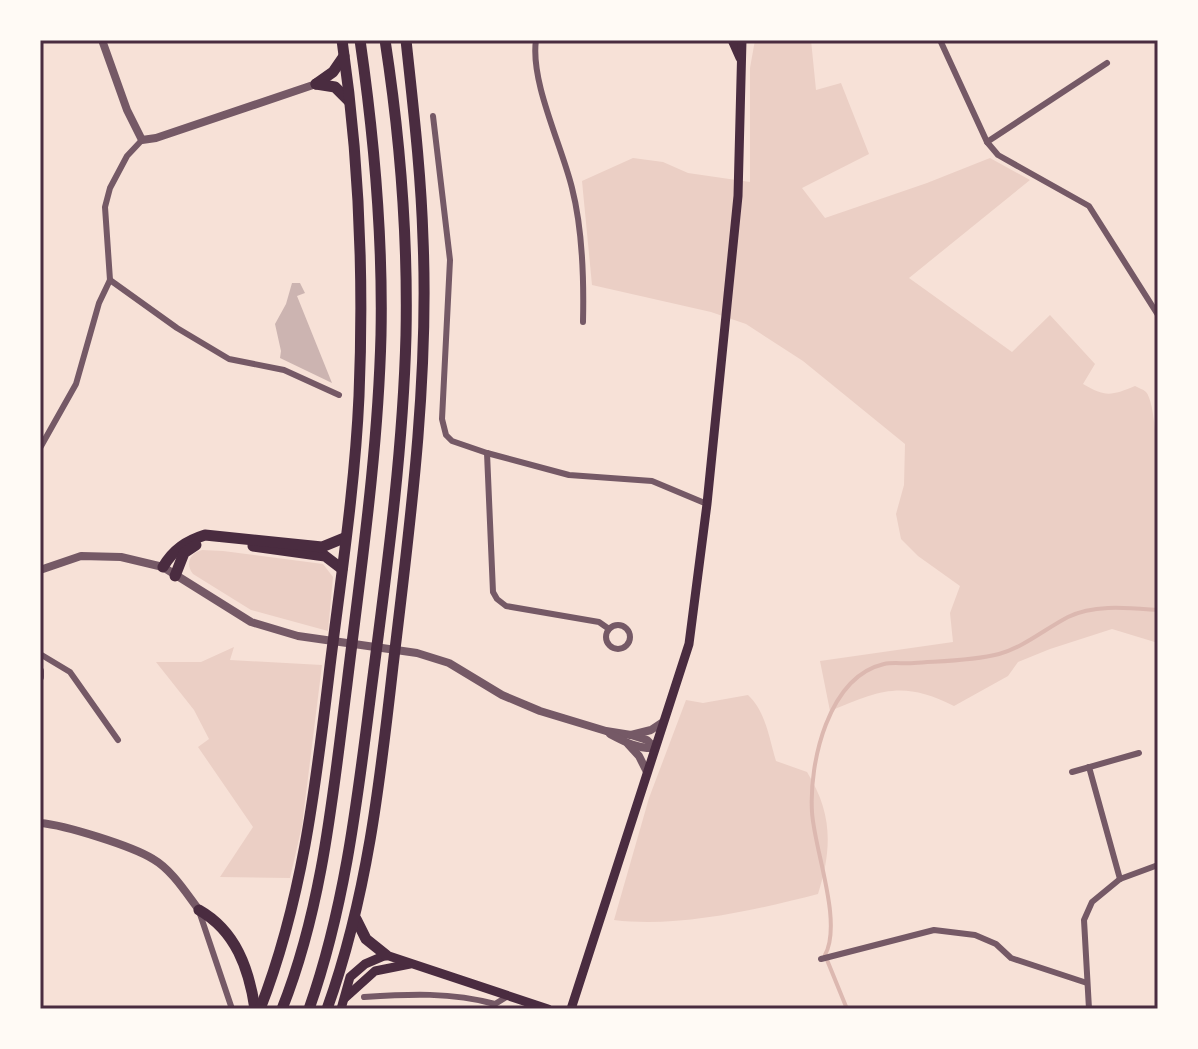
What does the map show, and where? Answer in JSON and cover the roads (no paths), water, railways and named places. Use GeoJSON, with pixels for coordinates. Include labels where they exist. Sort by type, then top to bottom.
{"type":"FeatureCollection","features":[{"type":"Feature","properties":{"kind":"highway"},"geometry":{"type":"LineString","coordinates":[[258,1009],[282,949],[300,876],[325,707],[359,399],[361,266],[342,40]]}},
{"type":"Feature","properties":{"kind":"highway"},"geometry":{"type":"LineString","coordinates":[[282,1009],[303,944],[325,849],[359,579],[377,403],[381,333],[375,176],[360,40]]}},
{"type":"Feature","properties":{"kind":"highway"},"geometry":{"type":"LineString","coordinates":[[309,1009],[327,950],[350,851],[384,585],[402,408],[406,334],[402,174],[385,40]]}},
{"type":"Feature","properties":{"kind":"highway"},"geometry":{"type":"LineString","coordinates":[[327,1009],[356,919],[369,856],[403,583],[421,406],[423,252],[418,150],[406,40]]}},
{"type":"Feature","properties":{"kind":"highway"},"geometry":{"type":"LineString","coordinates":[[316,84],[333,72],[344,56]]}},
{"type":"Feature","properties":{"kind":"highway"},"geometry":{"type":"LineString","coordinates":[[316,84],[335,87],[349,101]]}},
{"type":"Feature","properties":{"kind":"highway"},"geometry":{"type":"LineString","coordinates":[[163,567],[178,548],[205,535],[322,547],[344,538]]}},
{"type":"Feature","properties":{"kind":"highway"},"geometry":{"type":"LineString","coordinates":[[175,576],[184,553],[206,542],[325,556],[341,574]]}},
{"type":"Feature","properties":{"kind":"highway"},"geometry":{"type":"LineString","coordinates":[[199,910],[223,926],[238,950],[258,1009]]}},
{"type":"Feature","properties":{"kind":"highway"},"geometry":{"type":"LineString","coordinates":[[356,919],[366,939],[386,955]]}},
{"type":"Feature","properties":{"kind":"main road"},"geometry":{"type":"LineString","coordinates":[[732,40],[741,61]]}},
{"type":"Feature","properties":{"kind":"main road"},"geometry":{"type":"LineString","coordinates":[[571,1009],[689,644],[707,504],[738,196],[742,40]]}},
{"type":"Feature","properties":{"kind":"main road"},"geometry":{"type":"LineString","coordinates":[[341,1009],[350,977],[365,964],[386,955],[400,957],[410,964],[548,1009]]}},
{"type":"Feature","properties":{"kind":"main road"},"geometry":{"type":"LineString","coordinates":[[345,998],[375,971],[410,964]]}},
{"type":"Feature","properties":{"kind":"street"},"geometry":{"type":"LineString","coordinates":[[102,40],[127,110],[142,140]]}},
{"type":"Feature","properties":{"kind":"street"},"geometry":{"type":"LineString","coordinates":[[536,40],[535,61],[574,193],[584,284],[583,322]]}},
{"type":"Feature","properties":{"kind":"street"},"geometry":{"type":"LineString","coordinates":[[940,40],[987,142],[998,155],[1089,206],[1158,315]]}},
{"type":"Feature","properties":{"kind":"street"},"geometry":{"type":"LineString","coordinates":[[987,142],[1107,63]]}},
{"type":"Feature","properties":{"kind":"street"},"geometry":{"type":"LineString","coordinates":[[40,448],[76,384],[99,303],[110,280],[105,207],[110,188],[127,156],[142,140],[316,84]]}},
{"type":"Feature","properties":{"kind":"street"},"geometry":{"type":"LineString","coordinates":[[433,116],[450,260],[443,428],[452,441],[569,475],[652,481],[707,504]]}},
{"type":"Feature","properties":{"kind":"street"},"geometry":{"type":"LineString","coordinates":[[110,280],[177,328],[229,359],[284,370],[339,395]]}},
{"type":"Feature","properties":{"kind":"street"},"geometry":{"type":"LineString","coordinates":[[487,453],[493,592],[497,599],[506,606],[599,622],[609,629]]}},
{"type":"Feature","properties":{"kind":"street"},"geometry":{"type":"LineString","coordinates":[[40,570],[81,556],[121,557],[163,567],[263,627],[298,636],[417,653],[449,663],[502,695],[540,711],[630,740],[647,740],[655,748]]}},
{"type":"Feature","properties":{"kind":"street"},"geometry":{"type":"LineString","coordinates":[[40,654],[70,672],[118,740]]}},
{"type":"Feature","properties":{"kind":"street"},"geometry":{"type":"LineString","coordinates":[[40,671],[40,677]]}},
{"type":"Feature","properties":{"kind":"street"},"geometry":{"type":"LineString","coordinates":[[630,740],[663,722]]}},
{"type":"Feature","properties":{"kind":"street"},"geometry":{"type":"LineString","coordinates":[[630,740],[647,772]]}},
{"type":"Feature","properties":{"kind":"street"},"geometry":{"type":"LineString","coordinates":[[1072,772],[1139,753]]}},
{"type":"Feature","properties":{"kind":"street"},"geometry":{"type":"LineString","coordinates":[[1089,767],[1120,879]]}},
{"type":"Feature","properties":{"kind":"street"},"geometry":{"type":"LineString","coordinates":[[40,823],[102,839],[156,860],[199,910],[232,1009]]}},
{"type":"Feature","properties":{"kind":"street"},"geometry":{"type":"LineString","coordinates":[[1089,1009],[1084,920],[1092,902],[1120,879],[1158,865]]}},
{"type":"Feature","properties":{"kind":"street"},"geometry":{"type":"LineString","coordinates":[[822,958],[934,930],[975,935],[996,944],[1011,958],[1087,983]]}},
{"type":"Feature","properties":{"kind":"street"},"geometry":{"type":"LineString","coordinates":[[364,997],[434,993],[495,1004],[508,996]]}},
{"type":"Feature","properties":{"kind":"waterway"},"geometry":{"type":"LineString","coordinates":[[847,1009],[825,955],[831,924],[814,827],[812,792],[814,770],[826,724],[849,686],[865,672],[884,664],[999,654],[1068,617],[1089,610],[1158,610]]}}]}
